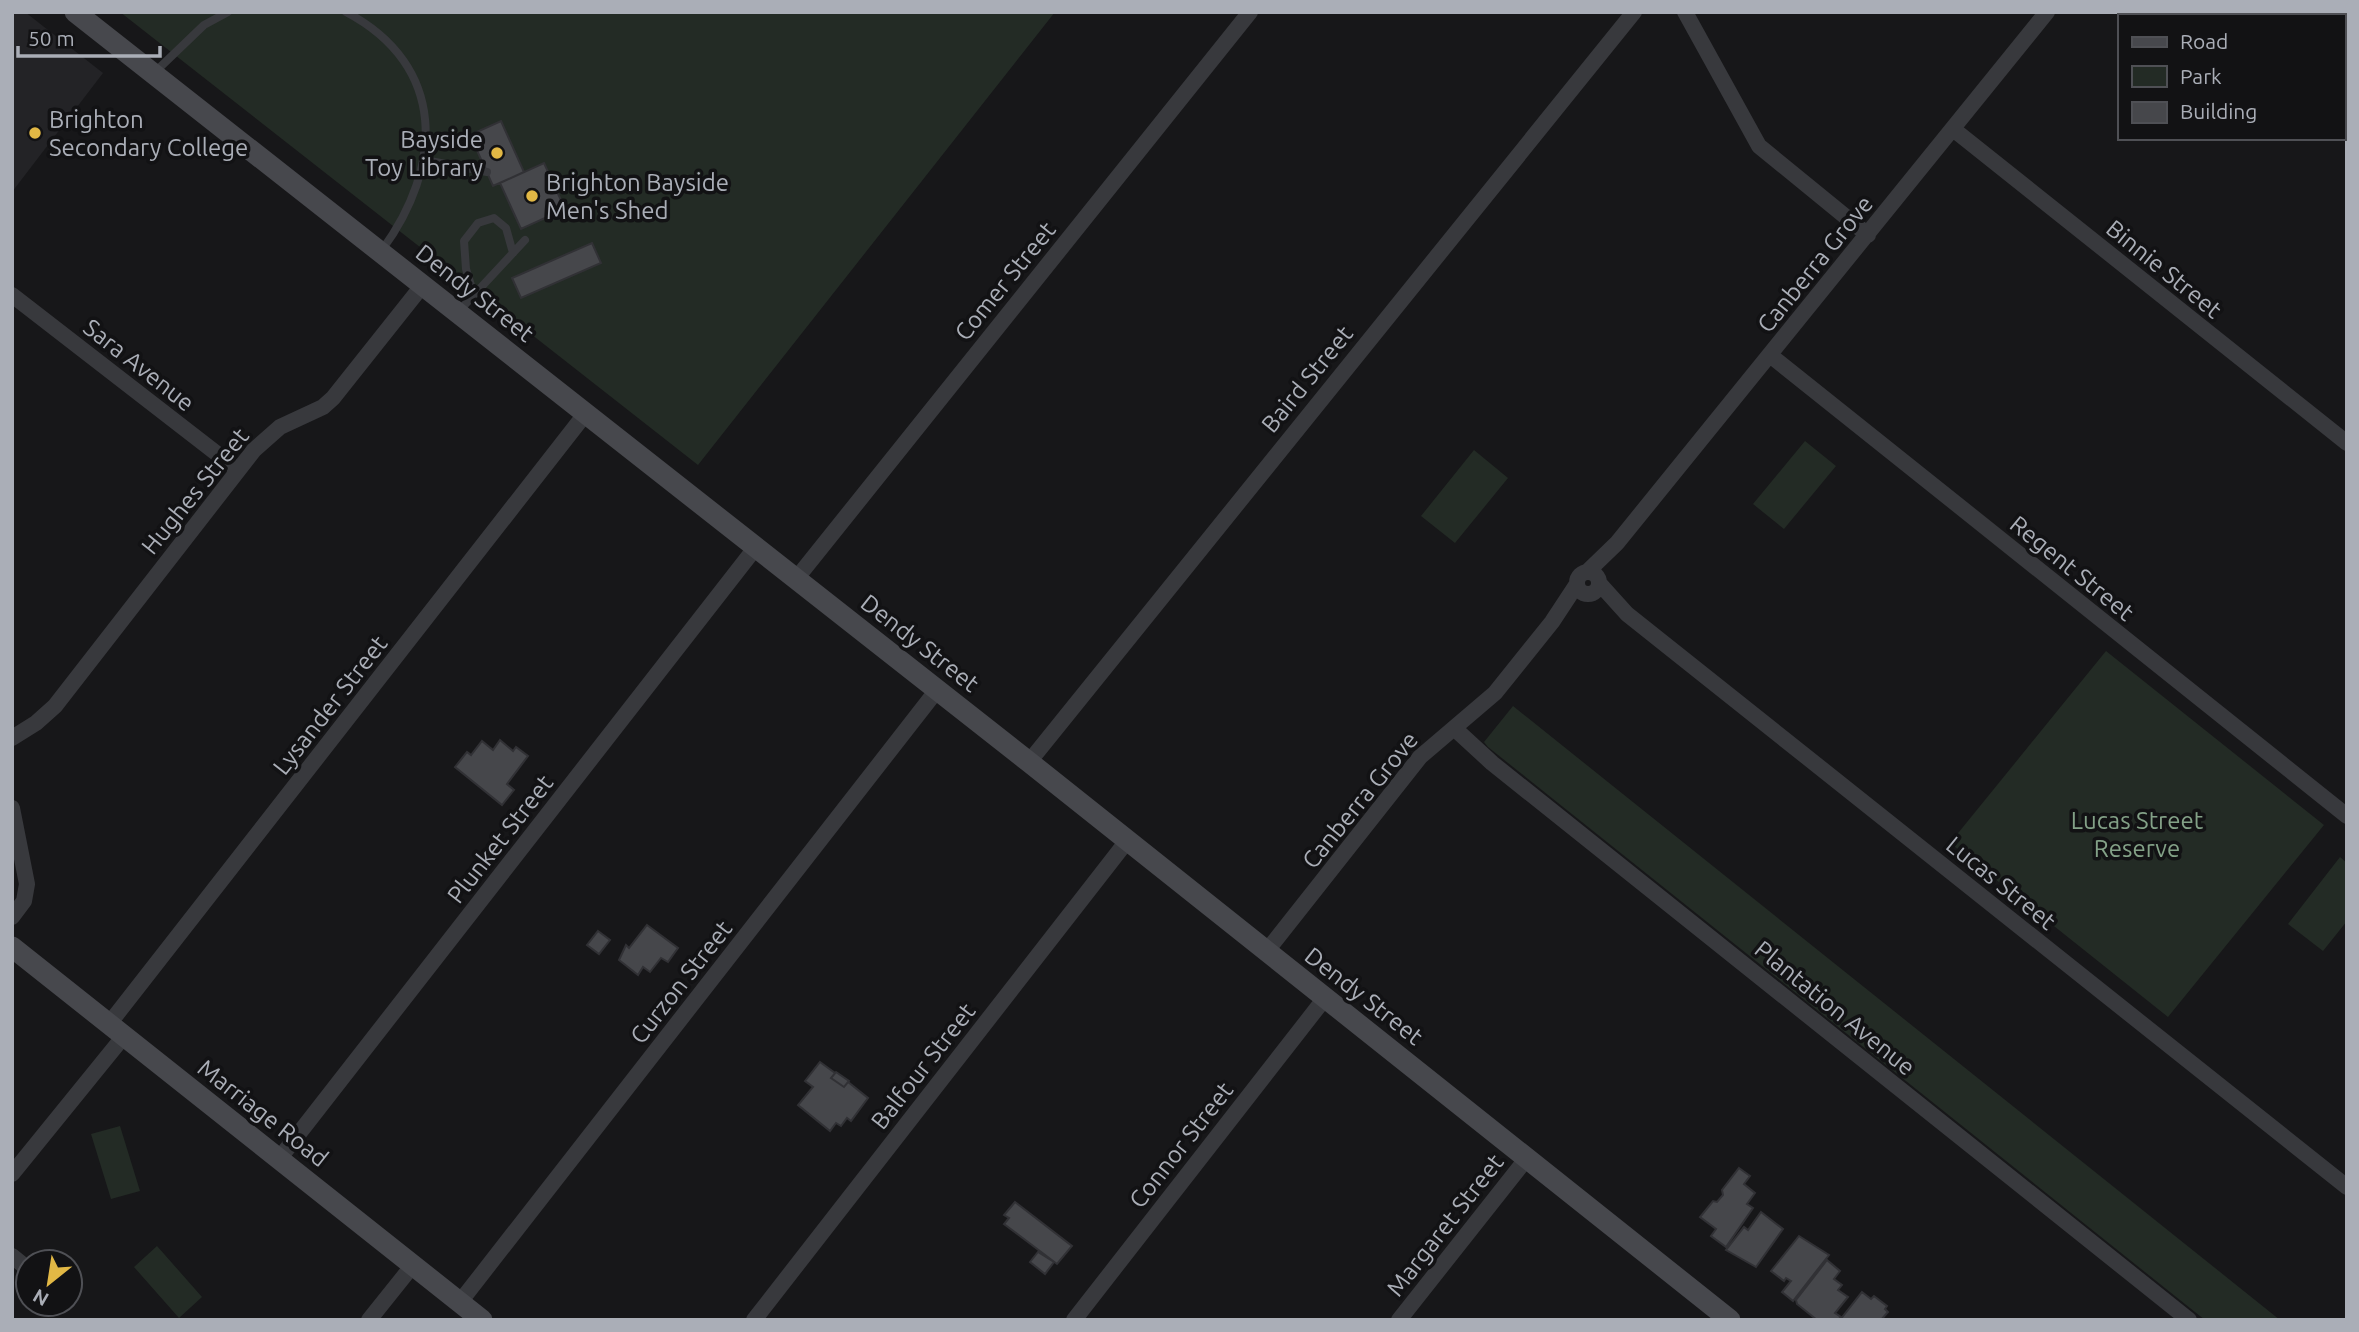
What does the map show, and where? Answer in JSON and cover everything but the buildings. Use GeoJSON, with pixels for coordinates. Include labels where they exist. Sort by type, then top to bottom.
{"type":"FeatureCollection","features":[{"type":"Feature","properties":{"kind":"street","name":"Dendy Street"},"geometry":{"type":"LineString","coordinates":[[75,12],[1029,762],[1726,1319]]}},
{"type":"Feature","properties":{"kind":"street","name":"Comer Street"},"geometry":{"type":"LineString","coordinates":[[796,579],[1250,12]]}},
{"type":"Feature","properties":{"kind":"street","name":"Baird Street"},"geometry":{"type":"LineString","coordinates":[[1029,762],[1625,18],[1634,12]]}},
{"type":"Feature","properties":{"kind":"street"},"geometry":{"type":"LineString","coordinates":[[1678,12],[1688,19],[1759,146],[1868,234]]}},
{"type":"Feature","properties":{"kind":"street","name":"Canberra Grove"},"geometry":{"type":"LineString","coordinates":[[1266,952],[1420,757],[1482,707],[1552,622],[1590,584],[1617,543],[2047,12]]}},
{"type":"Feature","properties":{"kind":"street","name":"Binnie Street"},"geometry":{"type":"LineString","coordinates":[[1953,129],[2347,443]]}},
{"type":"Feature","properties":{"kind":"street","name":"Hughes Street"},"geometry":{"type":"LineString","coordinates":[[12,738],[36,723],[55,706],[238,470],[268,436],[280,427],[323,407],[333,398],[422,286]]}},
{"type":"Feature","properties":{"kind":"street","name":"Sara Avenue"},"geometry":{"type":"LineString","coordinates":[[12,295],[238,470]]}},
{"type":"Feature","properties":{"kind":"street","name":"Regent Street"},"geometry":{"type":"LineString","coordinates":[[1769,355],[2347,816]]}},
{"type":"Feature","properties":{"kind":"street","name":"Lysander Street"},"geometry":{"type":"LineString","coordinates":[[12,1174],[117,1030],[586,413]]}},
{"type":"Feature","properties":{"kind":"street","name":"Plunket Street"},"geometry":{"type":"LineString","coordinates":[[279,1159],[756,547]]}},
{"type":"Feature","properties":{"kind":"street","name":"Lucas Street"},"geometry":{"type":"LineString","coordinates":[[1590,584],[2347,1188]]}},
{"type":"Feature","properties":{"kind":"street","name":"Curzon Street"},"geometry":{"type":"LineString","coordinates":[[460,1302],[937,690]]}},
{"type":"Feature","properties":{"kind":"street","name":"Plantation Avenue"},"geometry":{"type":"LineString","coordinates":[[1454,728],[1492,763],[2189,1320]]}},
{"type":"Feature","properties":{"kind":"street"},"geometry":{"type":"LineString","coordinates":[[12,808],[27,884],[24,901],[12,917]]}},
{"type":"Feature","properties":{"kind":"street","name":"Balfour Street"},"geometry":{"type":"LineString","coordinates":[[754,1320],[1127,841]]}},
{"type":"Feature","properties":{"kind":"street","name":"Marriage Road"},"geometry":{"type":"LineString","coordinates":[[12,947],[482,1320]]}},
{"type":"Feature","properties":{"kind":"street","name":"Connor Street"},"geometry":{"type":"LineString","coordinates":[[1074,1320],[1325,998]]}},
{"type":"Feature","properties":{"kind":"street","name":"Margaret Street"},"geometry":{"type":"LineString","coordinates":[[1399,1320],[1527,1158]]}},
{"type":"Feature","properties":{"kind":"street"},"geometry":{"type":"LineString","coordinates":[[369,1320],[412,1265]]}},
{"type":"Feature","properties":{"kind":"lane"},"geometry":{"type":"LineString","coordinates":[[153,74],[204,25],[228,12]]}},
{"type":"Feature","properties":{"kind":"lane"},"geometry":{"type":"LineString","coordinates":[[346,12],[377,33],[409,72],[424,113],[425,160],[409,209],[380,252]]}},
{"type":"Feature","properties":{"kind":"lane"},"geometry":{"type":"LineString","coordinates":[[425,160],[487,172]]}},
{"type":"Feature","properties":{"kind":"lane"},"geometry":{"type":"LineString","coordinates":[[473,292],[466,269],[464,241],[478,223],[494,218],[506,228],[513,253]]}},
{"type":"Feature","properties":{"kind":"lane"},"geometry":{"type":"LineString","coordinates":[[458,313],[473,292],[526,240]]}},
{"type":"Feature","properties":{"kind":"shaded area","name":"Brighton Secondary College"},"geometry":{"type":"Polygon","coordinates":[[[12,12],[25,12],[103,73],[12,192],[12,12]]]}},
{"type":"Feature","properties":{"kind":"green space"},"geometry":{"type":"Polygon","coordinates":[[[120,12],[1055,12],[698,465],[120,12]]]}},
{"type":"Feature","properties":{"kind":"green space"},"geometry":{"type":"Polygon","coordinates":[[[1805,441],[1836,466],[1784,529],[1753,504],[1805,441]]]}},
{"type":"Feature","properties":{"kind":"green space"},"geometry":{"type":"Polygon","coordinates":[[[1474,450],[1508,478],[1455,543],[1421,516],[1474,450]]]}},
{"type":"Feature","properties":{"kind":"green space","name":"Lucas Street Reserve"},"geometry":{"type":"Polygon","coordinates":[[[2106,651],[2324,825],[2168,1017],[1950,843],[2106,651]]]}},
{"type":"Feature","properties":{"kind":"green space"},"geometry":{"type":"Polygon","coordinates":[[[1513,706],[2280,1320],[2205,1320],[1488,747],[1484,742],[1513,706]]]}},
{"type":"Feature","properties":{"kind":"green space"},"geometry":{"type":"Polygon","coordinates":[[[2340,857],[2347,863],[2347,921],[2323,951],[2288,924],[2340,857]]]}},
{"type":"Feature","properties":{"kind":"green space"},"geometry":{"type":"Polygon","coordinates":[[[120,1126],[140,1191],[111,1199],[91,1134],[120,1126]]]}},
{"type":"Feature","properties":{"kind":"green space"},"geometry":{"type":"Polygon","coordinates":[[[157,1246],[202,1297],[179,1318],[134,1267],[157,1246]]]}},
{"type":"Feature","properties":{"kind":"place","name":"Brighton Secondary College"},"geometry":{"type":"Point","coordinates":[35,133]}},
{"type":"Feature","properties":{"kind":"place","name":"Bayside Toy Library"},"geometry":{"type":"Point","coordinates":[497,153]}},
{"type":"Feature","properties":{"kind":"place","name":"Brighton Bayside Men's Shed"},"geometry":{"type":"Point","coordinates":[532,196]}}]}
